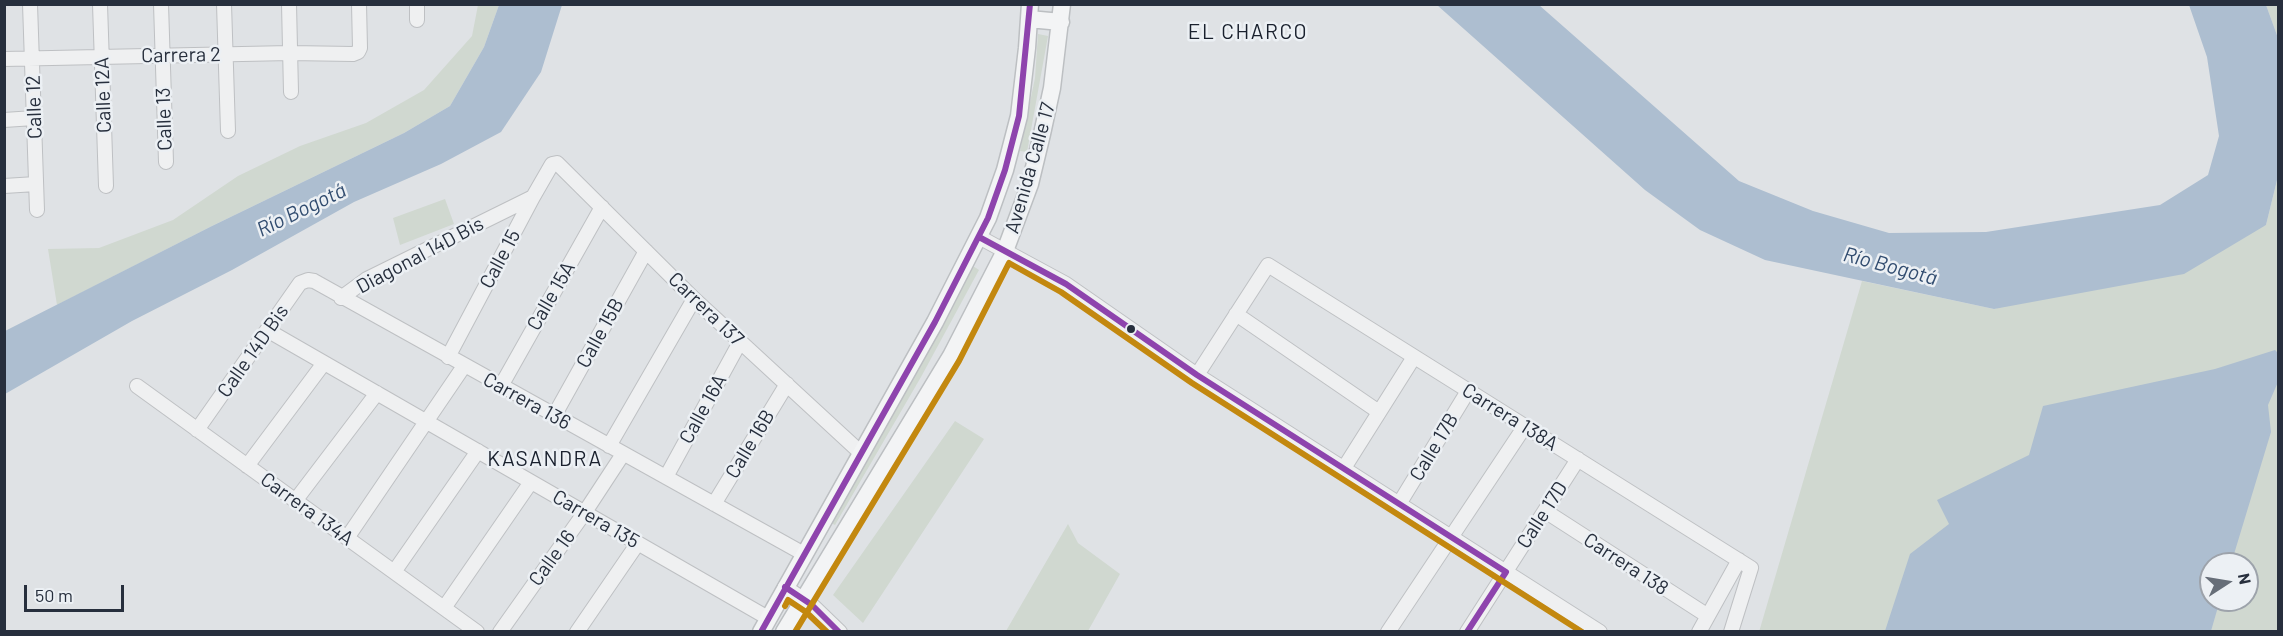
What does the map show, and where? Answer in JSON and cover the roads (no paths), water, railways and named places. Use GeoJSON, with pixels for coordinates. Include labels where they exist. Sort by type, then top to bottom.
{"type":"FeatureCollection","features":[{"type":"Feature","properties":{"kind":"main road","name":"Avenida Calle 17"},"geometry":{"type":"LineString","coordinates":[[784,632],[951,356],[1005,251],[1030,184],[1040,143],[1052,88],[1062,4]]}},
{"type":"Feature","properties":{"kind":"main road","name":"Avenida Calle 17"},"geometry":{"type":"LineString","coordinates":[[765,625],[936,322],[996,198],[1013,142],[1022,90],[1029,12]]}},
{"type":"Feature","properties":{"kind":"main road"},"geometry":{"type":"LineString","coordinates":[[1029,12],[1061,22]]}},
{"type":"Feature","properties":{"kind":"street","name":"Calle 12"},"geometry":{"type":"LineString","coordinates":[[30,4],[37,210]]}},
{"type":"Feature","properties":{"kind":"street","name":"Calle 12A"},"geometry":{"type":"LineString","coordinates":[[100,4],[106,186]]}},
{"type":"Feature","properties":{"kind":"street","name":"Calle 13"},"geometry":{"type":"LineString","coordinates":[[161,4],[166,162]]}},
{"type":"Feature","properties":{"kind":"street"},"geometry":{"type":"LineString","coordinates":[[224,4],[228,131]]}},
{"type":"Feature","properties":{"kind":"street"},"geometry":{"type":"LineString","coordinates":[[289,4],[291,92]]}},
{"type":"Feature","properties":{"kind":"street","name":"Carrera 2"},"geometry":{"type":"LineString","coordinates":[[4,58],[354,54],[360,48],[359,4]]}},
{"type":"Feature","properties":{"kind":"street"},"geometry":{"type":"LineString","coordinates":[[417,4],[417,20]]}},
{"type":"Feature","properties":{"kind":"street"},"geometry":{"type":"LineString","coordinates":[[4,120],[34,118]]}},
{"type":"Feature","properties":{"kind":"street","name":"Calle 15"},"geometry":{"type":"LineString","coordinates":[[448,357],[533,197],[554,163]]}},
{"type":"Feature","properties":{"kind":"street","name":"Carrera 137"},"geometry":{"type":"LineString","coordinates":[[554,163],[557,163],[694,299],[861,453]]}},
{"type":"Feature","properties":{"kind":"street"},"geometry":{"type":"LineString","coordinates":[[4,186],[36,184]]}},
{"type":"Feature","properties":{"kind":"street","name":"Diagonal 14D Bis"},"geometry":{"type":"LineString","coordinates":[[341,298],[367,279],[533,197]]}},
{"type":"Feature","properties":{"kind":"street","name":"Calle 15A"},"geometry":{"type":"LineString","coordinates":[[501,386],[602,207]]}},
{"type":"Feature","properties":{"kind":"street"},"geometry":{"type":"LineString","coordinates":[[979,237],[1066,284],[1197,375],[1600,632]]}},
{"type":"Feature","properties":{"kind":"street","name":"Calle 15B"},"geometry":{"type":"LineString","coordinates":[[554,416],[646,251]]}},
{"type":"Feature","properties":{"kind":"street","name":"Carrera 138A"},"geometry":{"type":"LineString","coordinates":[[1236,314],[1268,265],[1745,564]]}},
{"type":"Feature","properties":{"kind":"street","name":"Calle 14D Bis"},"geometry":{"type":"LineString","coordinates":[[197,430],[300,283],[308,280],[314,281]]}},
{"type":"Feature","properties":{"kind":"street","name":"Carrera 136"},"geometry":{"type":"LineString","coordinates":[[314,281],[804,554]]}},
{"type":"Feature","properties":{"kind":"street"},"geometry":{"type":"LineString","coordinates":[[609,446],[694,299]]}},
{"type":"Feature","properties":{"kind":"street"},"geometry":{"type":"LineString","coordinates":[[1197,375],[1236,314],[1379,412]]}},
{"type":"Feature","properties":{"kind":"street","name":"Carrera 135"},"geometry":{"type":"LineString","coordinates":[[267,330],[638,543],[765,625]]}},
{"type":"Feature","properties":{"kind":"street","name":"Calle 16A"},"geometry":{"type":"LineString","coordinates":[[666,477],[740,342]]}},
{"type":"Feature","properties":{"kind":"street"},"geometry":{"type":"LineString","coordinates":[[1344,468],[1414,357]]}},
{"type":"Feature","properties":{"kind":"street"},"geometry":{"type":"LineString","coordinates":[[247,466],[324,363]]}},
{"type":"Feature","properties":{"kind":"street"},"geometry":{"type":"LineString","coordinates":[[346,538],[464,366]]}},
{"type":"Feature","properties":{"kind":"street","name":"Calle 16B"},"geometry":{"type":"LineString","coordinates":[[714,504],[787,384]]}},
{"type":"Feature","properties":{"kind":"street","name":"Carrera 134A"},"geometry":{"type":"LineString","coordinates":[[137,386],[477,632]]}},
{"type":"Feature","properties":{"kind":"street","name":"Calle 17B"},"geometry":{"type":"LineString","coordinates":[[1400,504],[1468,391]]}},
{"type":"Feature","properties":{"kind":"street"},"geometry":{"type":"LineString","coordinates":[[295,501],[377,393]]}},
{"type":"Feature","properties":{"kind":"street"},"geometry":{"type":"LineString","coordinates":[[1388,632],[1525,426]]}},
{"type":"Feature","properties":{"kind":"street"},"geometry":{"type":"LineString","coordinates":[[394,572],[478,451]]}},
{"type":"Feature","properties":{"kind":"street","name":"Calle 16"},"geometry":{"type":"LineString","coordinates":[[500,632],[623,454]]}},
{"type":"Feature","properties":{"kind":"street","name":"Calle 17D"},"geometry":{"type":"LineString","coordinates":[[1471,630],[1578,459]]}},
{"type":"Feature","properties":{"kind":"street"},"geometry":{"type":"LineString","coordinates":[[444,608],[531,482]]}},
{"type":"Feature","properties":{"kind":"street","name":"Carrera 138"},"geometry":{"type":"LineString","coordinates":[[1545,511],[1708,616]]}},
{"type":"Feature","properties":{"kind":"street"},"geometry":{"type":"LineString","coordinates":[[577,632],[638,543]]}},
{"type":"Feature","properties":{"kind":"street"},"geometry":{"type":"LineString","coordinates":[[1699,632],[1745,564]]}},
{"type":"Feature","properties":{"kind":"street"},"geometry":{"type":"LineString","coordinates":[[1731,632],[1745,564]]}},
{"type":"Feature","properties":{"kind":"street"},"geometry":{"type":"LineString","coordinates":[[785,587],[823,615],[840,632]]}},
{"type":"Feature","properties":{"kind":"water","name":"Río Bogotá"},"geometry":{"type":"Polygon","coordinates":[[[499,5],[562,5],[541,72],[501,132],[441,164],[354,202],[232,270],[132,321],[5,394],[5,331],[212,226],[404,133],[450,106],[484,47],[499,5]]]}},
{"type":"Feature","properties":{"kind":"water","name":"Río Bogotá"},"geometry":{"type":"Polygon","coordinates":[[[1437,5],[1539,5],[1739,181],[1813,211],[1889,233],[1986,232],[2160,205],[2208,175],[2219,136],[2207,57],[2189,5],[2266,5],[2278,38],[2278,176],[2266,225],[2184,274],[1994,309],[1765,260],[1700,230],[1645,190],[1437,5]]]}},
{"type":"Feature","properties":{"kind":"water"},"geometry":{"type":"Polygon","coordinates":[[[2275,350],[2278,353],[2278,382],[2268,405],[2271,432],[2235,552],[2199,552],[2199,612],[2217,612],[2211,631],[1885,631],[1910,554],[1949,524],[1937,500],[2029,455],[2043,406],[2215,369],[2275,350]]]}},
{"type":"Feature","properties":{"kind":"district","name":"EL CHARCO"},"geometry":{"type":"Point","coordinates":[1248,32]}},
{"type":"Feature","properties":{"kind":"district","name":"KASANDRA"},"geometry":{"type":"Point","coordinates":[545,459]}}]}
